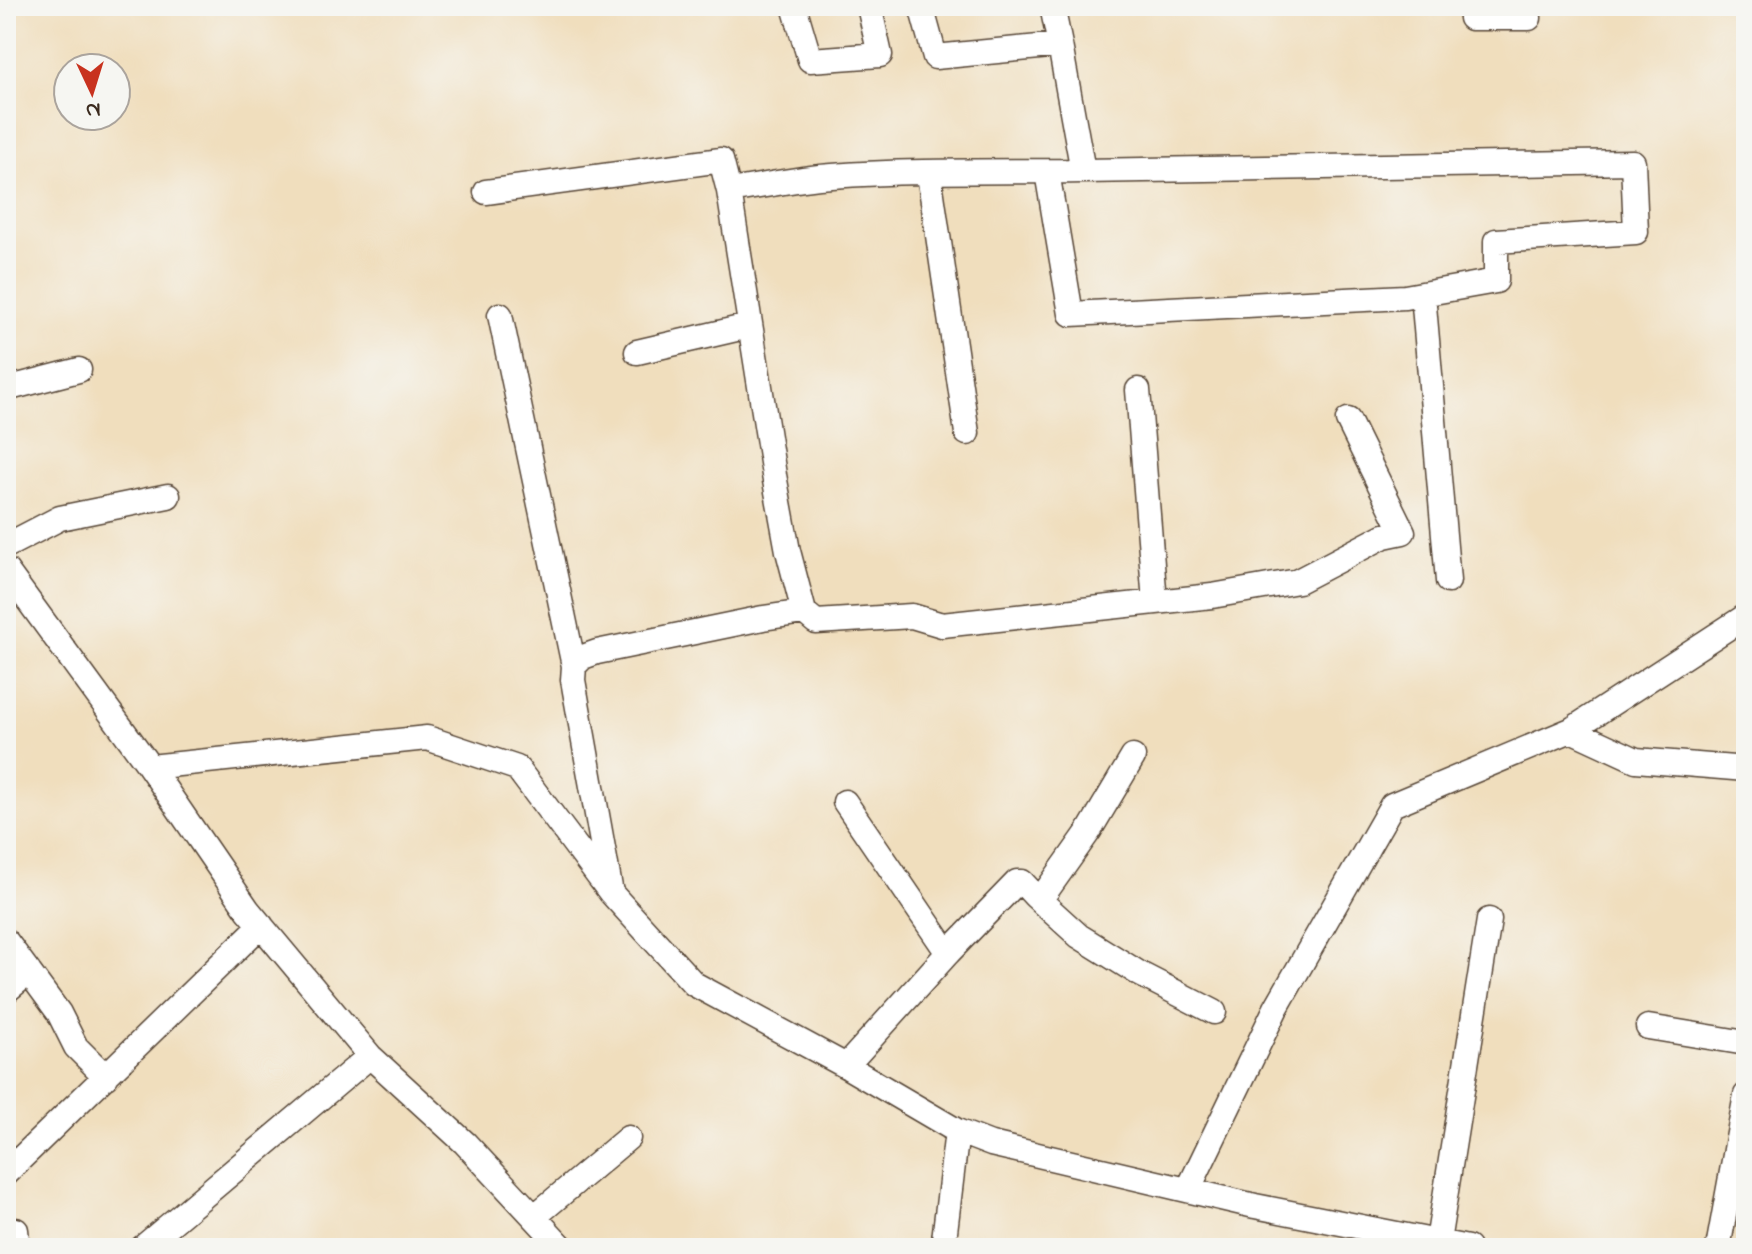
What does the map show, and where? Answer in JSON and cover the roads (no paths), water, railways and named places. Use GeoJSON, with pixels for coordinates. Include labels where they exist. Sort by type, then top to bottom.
{"type":"FeatureCollection","features":[{"type":"Feature","properties":{"kind":"street"},"geometry":{"type":"LineString","coordinates":[[794,6],[810,60],[880,55],[869,6]]}},
{"type":"Feature","properties":{"kind":"street"},"geometry":{"type":"LineString","coordinates":[[921,6],[935,57],[1060,45]]}},
{"type":"Feature","properties":{"kind":"street"},"geometry":{"type":"LineString","coordinates":[[1052,6],[1083,171]]}},
{"type":"Feature","properties":{"kind":"street"},"geometry":{"type":"LineString","coordinates":[[1470,6],[1471,18],[1529,18],[1528,6]]}},
{"type":"Feature","properties":{"kind":"street"},"geometry":{"type":"LineString","coordinates":[[486,192],[721,160],[729,191],[785,536],[804,612],[816,622],[912,616],[942,625],[1155,602],[1298,581],[1384,536],[1403,532],[1348,420]]}},
{"type":"Feature","properties":{"kind":"street"},"geometry":{"type":"LineString","coordinates":[[729,191],[831,176],[1083,171],[1633,162],[1636,232],[1496,241],[1496,281],[1405,297],[1071,314],[1047,172]]}},
{"type":"Feature","properties":{"kind":"street"},"geometry":{"type":"LineString","coordinates":[[929,174],[967,433]]}},
{"type":"Feature","properties":{"kind":"street"},"geometry":{"type":"LineString","coordinates":[[1423,294],[1448,581]]}},
{"type":"Feature","properties":{"kind":"street"},"geometry":{"type":"LineString","coordinates":[[500,315],[574,666],[573,680],[611,893]]}},
{"type":"Feature","properties":{"kind":"street"},"geometry":{"type":"LineString","coordinates":[[637,352],[749,326]]}},
{"type":"Feature","properties":{"kind":"street"},"geometry":{"type":"LineString","coordinates":[[6,389],[79,370]]}},
{"type":"Feature","properties":{"kind":"street"},"geometry":{"type":"LineString","coordinates":[[1138,390],[1155,602]]}},
{"type":"Feature","properties":{"kind":"street"},"geometry":{"type":"LineString","coordinates":[[6,546],[60,518],[168,496]]}},
{"type":"Feature","properties":{"kind":"street"},"geometry":{"type":"LineString","coordinates":[[6,570],[261,925],[370,1056],[465,1143],[563,1248]]}},
{"type":"Feature","properties":{"kind":"street"},"geometry":{"type":"LineString","coordinates":[[574,666],[583,657],[597,652],[804,612]]}},
{"type":"Feature","properties":{"kind":"street"},"geometry":{"type":"LineString","coordinates":[[1188,1190],[1276,1008],[1392,805],[1571,730],[1746,616]]}},
{"type":"Feature","properties":{"kind":"street"},"geometry":{"type":"LineString","coordinates":[[1571,730],[1636,760],[1746,769]]}},
{"type":"Feature","properties":{"kind":"street"},"geometry":{"type":"LineString","coordinates":[[150,767],[427,738],[517,768],[611,893],[694,984],[846,1066],[957,1131],[991,1144],[1188,1190],[1437,1245],[1468,1248]]}},
{"type":"Feature","properties":{"kind":"street"},"geometry":{"type":"LineString","coordinates":[[1035,896],[1045,893],[1089,831],[1133,757]]}},
{"type":"Feature","properties":{"kind":"street"},"geometry":{"type":"LineString","coordinates":[[845,802],[948,953]]}},
{"type":"Feature","properties":{"kind":"street"},"geometry":{"type":"LineString","coordinates":[[846,1066],[1017,882],[1022,882],[1079,936],[1140,974],[1214,1012]]}},
{"type":"Feature","properties":{"kind":"street"},"geometry":{"type":"LineString","coordinates":[[1437,1245],[1489,920]]}},
{"type":"Feature","properties":{"kind":"street"},"geometry":{"type":"LineString","coordinates":[[6,1173],[261,925]]}},
{"type":"Feature","properties":{"kind":"street"},"geometry":{"type":"LineString","coordinates":[[6,941],[59,1013],[76,1047],[106,1077]]}},
{"type":"Feature","properties":{"kind":"street"},"geometry":{"type":"LineString","coordinates":[[6,991],[29,972]]}},
{"type":"Feature","properties":{"kind":"street"},"geometry":{"type":"LineString","coordinates":[[1648,1027],[1746,1043]]}},
{"type":"Feature","properties":{"kind":"street"},"geometry":{"type":"LineString","coordinates":[[142,1248],[370,1056]]}},
{"type":"Feature","properties":{"kind":"street"},"geometry":{"type":"LineString","coordinates":[[1718,1248],[1746,1095]]}},
{"type":"Feature","properties":{"kind":"street"},"geometry":{"type":"LineString","coordinates":[[943,1248],[957,1131]]}},
{"type":"Feature","properties":{"kind":"street"},"geometry":{"type":"LineString","coordinates":[[534,1217],[628,1138]]}}]}
